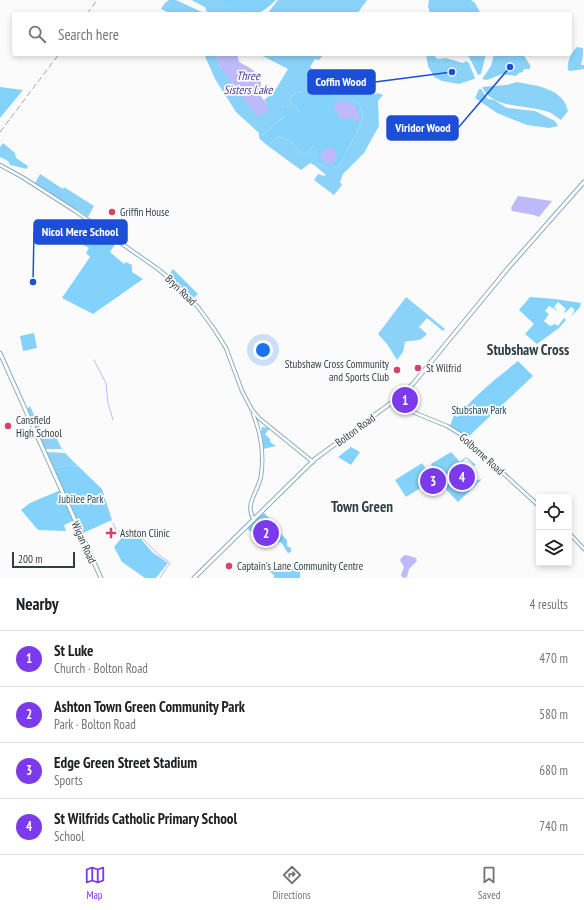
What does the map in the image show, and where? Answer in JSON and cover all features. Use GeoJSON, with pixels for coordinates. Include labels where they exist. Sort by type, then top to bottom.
{"type":"FeatureCollection","features":[{"type":"Feature","properties":{"kind":"main road","name":"Bryn Road"},"geometry":{"type":"LineString","coordinates":[[0,165],[22,177],[75,211],[158,269],[175,283],[198,307],[226,348],[242,391],[252,410],[267,425],[313,462]]}},
{"type":"Feature","properties":{"kind":"main road","name":"Bolton Road"},"geometry":{"type":"LineString","coordinates":[[194,578],[313,462],[387,407],[412,385],[509,267],[584,182]]}},
{"type":"Feature","properties":{"kind":"main road","name":"Wigan Road"},"geometry":{"type":"LineString","coordinates":[[0,353],[101,578]]}},
{"type":"Feature","properties":{"kind":"main road","name":"Golborne Road"},"geometry":{"type":"LineString","coordinates":[[391,403],[447,426],[460,434],[536,503]]}},
{"type":"Feature","properties":{"kind":"main road","name":"Golborne Road"},"geometry":{"type":"LineString","coordinates":[[387,407],[396,406]]}},
{"type":"Feature","properties":{"kind":"main road"},"geometry":{"type":"LineString","coordinates":[[252,410],[258,429],[262,461],[259,482],[250,505],[251,514],[254,520]]}},
{"type":"Feature","properties":{"kind":"main road"},"geometry":{"type":"LineString","coordinates":[[258,429],[262,425],[267,425]]}},
{"type":"Feature","properties":{"kind":"main road"},"geometry":{"type":"LineString","coordinates":[[572,536],[584,549]]}},
{"type":"Feature","properties":{"kind":"green space"},"geometry":{"type":"Polygon","coordinates":[[[215,0],[276,0],[260,12],[246,12],[215,0]]]}},
{"type":"Feature","properties":{"kind":"green space"},"geometry":{"type":"Polygon","coordinates":[[[317,85],[328,90],[337,97],[359,104],[363,116],[358,130],[338,167],[328,168],[318,163],[314,165],[310,163],[317,158],[313,146],[304,155],[292,142],[278,136],[268,146],[259,138],[285,116],[283,106],[300,111],[289,100],[290,97],[317,85]]]}},
{"type":"Feature","properties":{"kind":"green space"},"geometry":{"type":"Polygon","coordinates":[[[0,87],[23,90],[0,118],[0,87]]]}},
{"type":"Feature","properties":{"kind":"green space"},"geometry":{"type":"Polygon","coordinates":[[[102,234],[117,241],[110,252],[124,264],[126,262],[132,265],[132,272],[143,279],[93,314],[62,298],[90,257],[86,253],[89,248],[82,244],[87,238],[96,243],[102,234]]]}},
{"type":"Feature","properties":{"kind":"green space"},"geometry":{"type":"Polygon","coordinates":[[[173,269],[198,294],[192,299],[168,276],[173,269]]]}},
{"type":"Feature","properties":{"kind":"green space"},"geometry":{"type":"Polygon","coordinates":[[[530,297],[581,303],[580,307],[570,318],[574,312],[574,309],[571,307],[565,313],[564,312],[566,309],[558,302],[554,307],[558,311],[549,306],[545,311],[549,314],[544,321],[550,326],[555,324],[558,326],[564,318],[566,320],[559,328],[537,344],[525,334],[534,324],[519,310],[530,297]]]}},
{"type":"Feature","properties":{"kind":"green space"},"geometry":{"type":"Polygon","coordinates":[[[34,333],[37,348],[23,351],[20,336],[34,333]]]}},
{"type":"Feature","properties":{"kind":"green space","name":"Stubshaw Park"},"geometry":{"type":"Polygon","coordinates":[[[518,361],[533,376],[468,437],[450,426],[454,415],[458,417],[478,394],[518,361]]]}},
{"type":"Feature","properties":{"kind":"green space"},"geometry":{"type":"Polygon","coordinates":[[[262,427],[270,428],[265,434],[270,439],[270,442],[276,446],[263,449],[261,432],[262,427]]]}},
{"type":"Feature","properties":{"kind":"green space"},"geometry":{"type":"Polygon","coordinates":[[[351,447],[360,452],[351,465],[338,457],[351,447]]]}},
{"type":"Feature","properties":{"kind":"green space"},"geometry":{"type":"Polygon","coordinates":[[[451,452],[460,462],[466,457],[476,465],[474,466],[466,458],[462,462],[466,466],[461,467],[460,463],[455,468],[462,475],[459,479],[464,476],[468,480],[467,480],[464,484],[467,481],[469,482],[482,479],[458,502],[441,484],[431,464],[451,452]]]}},
{"type":"Feature","properties":{"kind":"green space"},"geometry":{"type":"Polygon","coordinates":[[[422,463],[433,480],[406,497],[395,480],[422,463]]]}},
{"type":"Feature","properties":{"kind":"green space","name":"Jubilee Park"},"geometry":{"type":"Polygon","coordinates":[[[70,465],[75,467],[77,465],[102,489],[112,520],[83,533],[77,519],[64,525],[66,531],[38,530],[21,510],[30,503],[63,489],[54,468],[70,465]]]}},
{"type":"Feature","properties":{"kind":"green space"},"geometry":{"type":"Polygon","coordinates":[[[264,513],[272,521],[267,526],[280,533],[287,540],[287,546],[291,548],[291,552],[288,553],[281,542],[264,545],[246,527],[264,513]]]}},
{"type":"Feature","properties":{"kind":"green space"},"geometry":{"type":"Polygon","coordinates":[[[124,535],[131,538],[141,539],[152,552],[168,563],[156,578],[145,578],[122,562],[114,547],[124,535]]]}},
{"type":"Feature","properties":{"kind":"green space"},"geometry":{"type":"Polygon","coordinates":[[[261,563],[301,563],[300,578],[274,578],[274,575],[270,572],[273,569],[271,566],[261,563]]]}},
{"type":"Feature","properties":{"kind":"shaded area"},"geometry":{"type":"Polygon","coordinates":[[[169,0],[176,0],[202,12],[168,12],[161,9],[169,0]]]}},
{"type":"Feature","properties":{"kind":"shaded area"},"geometry":{"type":"Polygon","coordinates":[[[191,0],[219,0],[247,12],[207,12],[205,7],[191,0]]]}},
{"type":"Feature","properties":{"kind":"shaded area"},"geometry":{"type":"Polygon","coordinates":[[[278,0],[367,0],[358,12],[269,12],[278,0]]]}},
{"type":"Feature","properties":{"kind":"shaded area"},"geometry":{"type":"Polygon","coordinates":[[[429,0],[471,0],[475,3],[480,12],[430,12],[428,6],[429,0]]]}},
{"type":"Feature","properties":{"kind":"shaded area"},"geometry":{"type":"Polygon","coordinates":[[[577,47],[583,48],[581,65],[584,65],[584,69],[568,70],[569,60],[570,56],[572,56],[572,53],[577,47]]]}},
{"type":"Feature","properties":{"kind":"shaded area"},"geometry":{"type":"Polygon","coordinates":[[[205,56],[216,56],[221,68],[267,104],[264,100],[274,92],[288,69],[263,56],[322,56],[319,60],[315,59],[310,67],[313,70],[372,95],[378,93],[383,95],[378,101],[379,126],[364,153],[343,174],[340,182],[342,185],[334,195],[314,180],[318,174],[324,176],[326,175],[314,165],[318,163],[328,168],[338,167],[358,130],[363,116],[359,104],[338,98],[328,90],[317,85],[314,86],[290,97],[289,100],[300,111],[300,113],[293,114],[283,106],[282,107],[286,112],[285,116],[259,138],[259,133],[236,112],[215,79],[205,56]]]}},
{"type":"Feature","properties":{"kind":"shaded area"},"geometry":{"type":"Polygon","coordinates":[[[426,56],[434,56],[438,59],[446,58],[463,63],[466,61],[469,63],[475,78],[459,84],[442,81],[434,77],[428,66],[426,56]]]}},
{"type":"Feature","properties":{"kind":"shaded area"},"geometry":{"type":"Polygon","coordinates":[[[467,56],[486,56],[481,74],[478,75],[469,57],[467,56]]]}},
{"type":"Feature","properties":{"kind":"shaded area"},"geometry":{"type":"Polygon","coordinates":[[[494,56],[524,56],[530,65],[530,69],[524,69],[523,72],[516,76],[502,74],[487,80],[482,79],[491,66],[494,56]]]}},
{"type":"Feature","properties":{"kind":"shaded area"},"geometry":{"type":"Polygon","coordinates":[[[517,82],[548,89],[561,97],[568,111],[561,120],[551,113],[542,110],[512,105],[494,100],[482,87],[506,85],[517,82]]]}},
{"type":"Feature","properties":{"kind":"shaded area"},"geometry":{"type":"Polygon","coordinates":[[[479,89],[481,89],[488,99],[494,100],[507,108],[535,111],[555,121],[558,126],[549,128],[527,125],[497,113],[475,98],[479,89]]]}},
{"type":"Feature","properties":{"kind":"shaded area"},"geometry":{"type":"Polygon","coordinates":[[[278,136],[292,142],[304,155],[313,146],[318,148],[319,151],[317,158],[301,170],[268,146],[278,136]]]}},
{"type":"Feature","properties":{"kind":"shaded area"},"geometry":{"type":"Polygon","coordinates":[[[3,143],[15,153],[16,158],[28,166],[27,169],[10,165],[8,161],[0,157],[0,147],[3,143]]]}},
{"type":"Feature","properties":{"kind":"shaded area"},"geometry":{"type":"Polygon","coordinates":[[[40,174],[94,206],[88,217],[35,183],[40,174]]]}},
{"type":"Feature","properties":{"kind":"shaded area"},"geometry":{"type":"Polygon","coordinates":[[[406,297],[445,329],[443,331],[427,318],[419,327],[427,334],[419,340],[405,342],[403,352],[397,360],[387,344],[378,334],[406,297]]]}},
{"type":"Feature","properties":{"kind":"shaded area"},"geometry":{"type":"Polygon","coordinates":[[[30,406],[43,435],[53,431],[62,449],[45,449],[27,409],[30,406]]]}},
{"type":"Feature","properties":{"kind":"shaded area"},"geometry":{"type":"Polygon","coordinates":[[[46,452],[65,453],[77,465],[75,467],[70,465],[54,468],[46,452]]]}},
{"type":"Feature","properties":{"kind":"water","name":"Three Sisters Lake"},"geometry":{"type":"Polygon","coordinates":[[[216,56],[238,56],[239,62],[256,73],[259,76],[261,84],[260,94],[267,104],[268,108],[266,112],[261,115],[257,115],[221,68],[216,56]]]}},
{"type":"Feature","properties":{"kind":"water"},"geometry":{"type":"Polygon","coordinates":[[[340,100],[354,104],[358,111],[360,120],[356,122],[351,118],[341,120],[333,106],[340,100]]]}},
{"type":"Feature","properties":{"kind":"water"},"geometry":{"type":"Polygon","coordinates":[[[326,148],[332,148],[337,153],[335,162],[332,164],[326,164],[321,159],[321,153],[326,148]]]}},
{"type":"Feature","properties":{"kind":"water"},"geometry":{"type":"Polygon","coordinates":[[[518,196],[552,201],[539,217],[512,211],[511,208],[518,196]]]}},
{"type":"Feature","properties":{"kind":"water"},"geometry":{"type":"Polygon","coordinates":[[[406,555],[416,558],[417,561],[409,569],[407,577],[403,578],[401,575],[404,567],[400,560],[406,555]]]}},
{"type":"Feature","properties":{"kind":"waterway"},"geometry":{"type":"LineString","coordinates":[[94,360],[106,383],[108,403],[113,420]]}},
{"type":"Feature","properties":{"kind":"waterway"},"geometry":{"type":"LineString","coordinates":[[42,439],[46,441],[52,449]]}},
{"type":"Feature","properties":{"kind":"waterway"},"geometry":{"type":"LineString","coordinates":[[54,452],[55,456],[66,465]]}},
{"type":"Feature","properties":{"kind":"waterway"},"geometry":{"type":"LineString","coordinates":[[100,492],[111,521]]}},
{"type":"Feature","properties":{"kind":"waterway"},"geometry":{"type":"LineString","coordinates":[[113,523],[116,530],[143,539],[158,554],[170,563],[160,578]]}},
{"type":"Feature","properties":{"kind":"railway"},"geometry":{"type":"LineString","coordinates":[[88,12],[97,0]]}},
{"type":"Feature","properties":{"kind":"railway"},"geometry":{"type":"LineString","coordinates":[[0,132],[57,56]]}},
{"type":"Feature","properties":{"kind":"place","name":"Viridor Wood"},"geometry":{"type":"Point","coordinates":[510,67]}},
{"type":"Feature","properties":{"kind":"place","name":"Coffin Wood"},"geometry":{"type":"Point","coordinates":[452,72]}},
{"type":"Feature","properties":{"kind":"place","name":"Griffin House"},"geometry":{"type":"Point","coordinates":[112,212]}},
{"type":"Feature","properties":{"kind":"place","name":"Nicol Mere School"},"geometry":{"type":"Point","coordinates":[33,282]}},
{"type":"Feature","properties":{"kind":"place","name":"St Wilfrid"},"geometry":{"type":"Point","coordinates":[418,368]}},
{"type":"Feature","properties":{"kind":"place","name":"Stubshaw Cross Community and Sports Club"},"geometry":{"type":"Point","coordinates":[397,370]}},
{"type":"Feature","properties":{"kind":"place","name":"St Luke"},"geometry":{"type":"Point","coordinates":[405,400]}},
{"type":"Feature","properties":{"kind":"place","name":"Cansfield High School"},"geometry":{"type":"Point","coordinates":[8,426]}},
{"type":"Feature","properties":{"kind":"place","name":"St Wilfrids Catholic Primary School"},"geometry":{"type":"Point","coordinates":[462,477]}},
{"type":"Feature","properties":{"kind":"place","name":"Edge Green Street Stadium"},"geometry":{"type":"Point","coordinates":[433,481]}},
{"type":"Feature","properties":{"kind":"place","name":"Ashton Clinic"},"geometry":{"type":"Point","coordinates":[111,533]}},
{"type":"Feature","properties":{"kind":"place","name":"Ashton Town Green Community Park"},"geometry":{"type":"Point","coordinates":[266,533]}},
{"type":"Feature","properties":{"kind":"place","name":"Captain's Lane Community Centre"},"geometry":{"type":"Point","coordinates":[229,566]}},
{"type":"Feature","properties":{"kind":"district","name":"Stubshaw Cross"},"geometry":{"type":"Point","coordinates":[528,350]}},
{"type":"Feature","properties":{"kind":"district","name":"Town Green"},"geometry":{"type":"Point","coordinates":[362,507]}}]}
